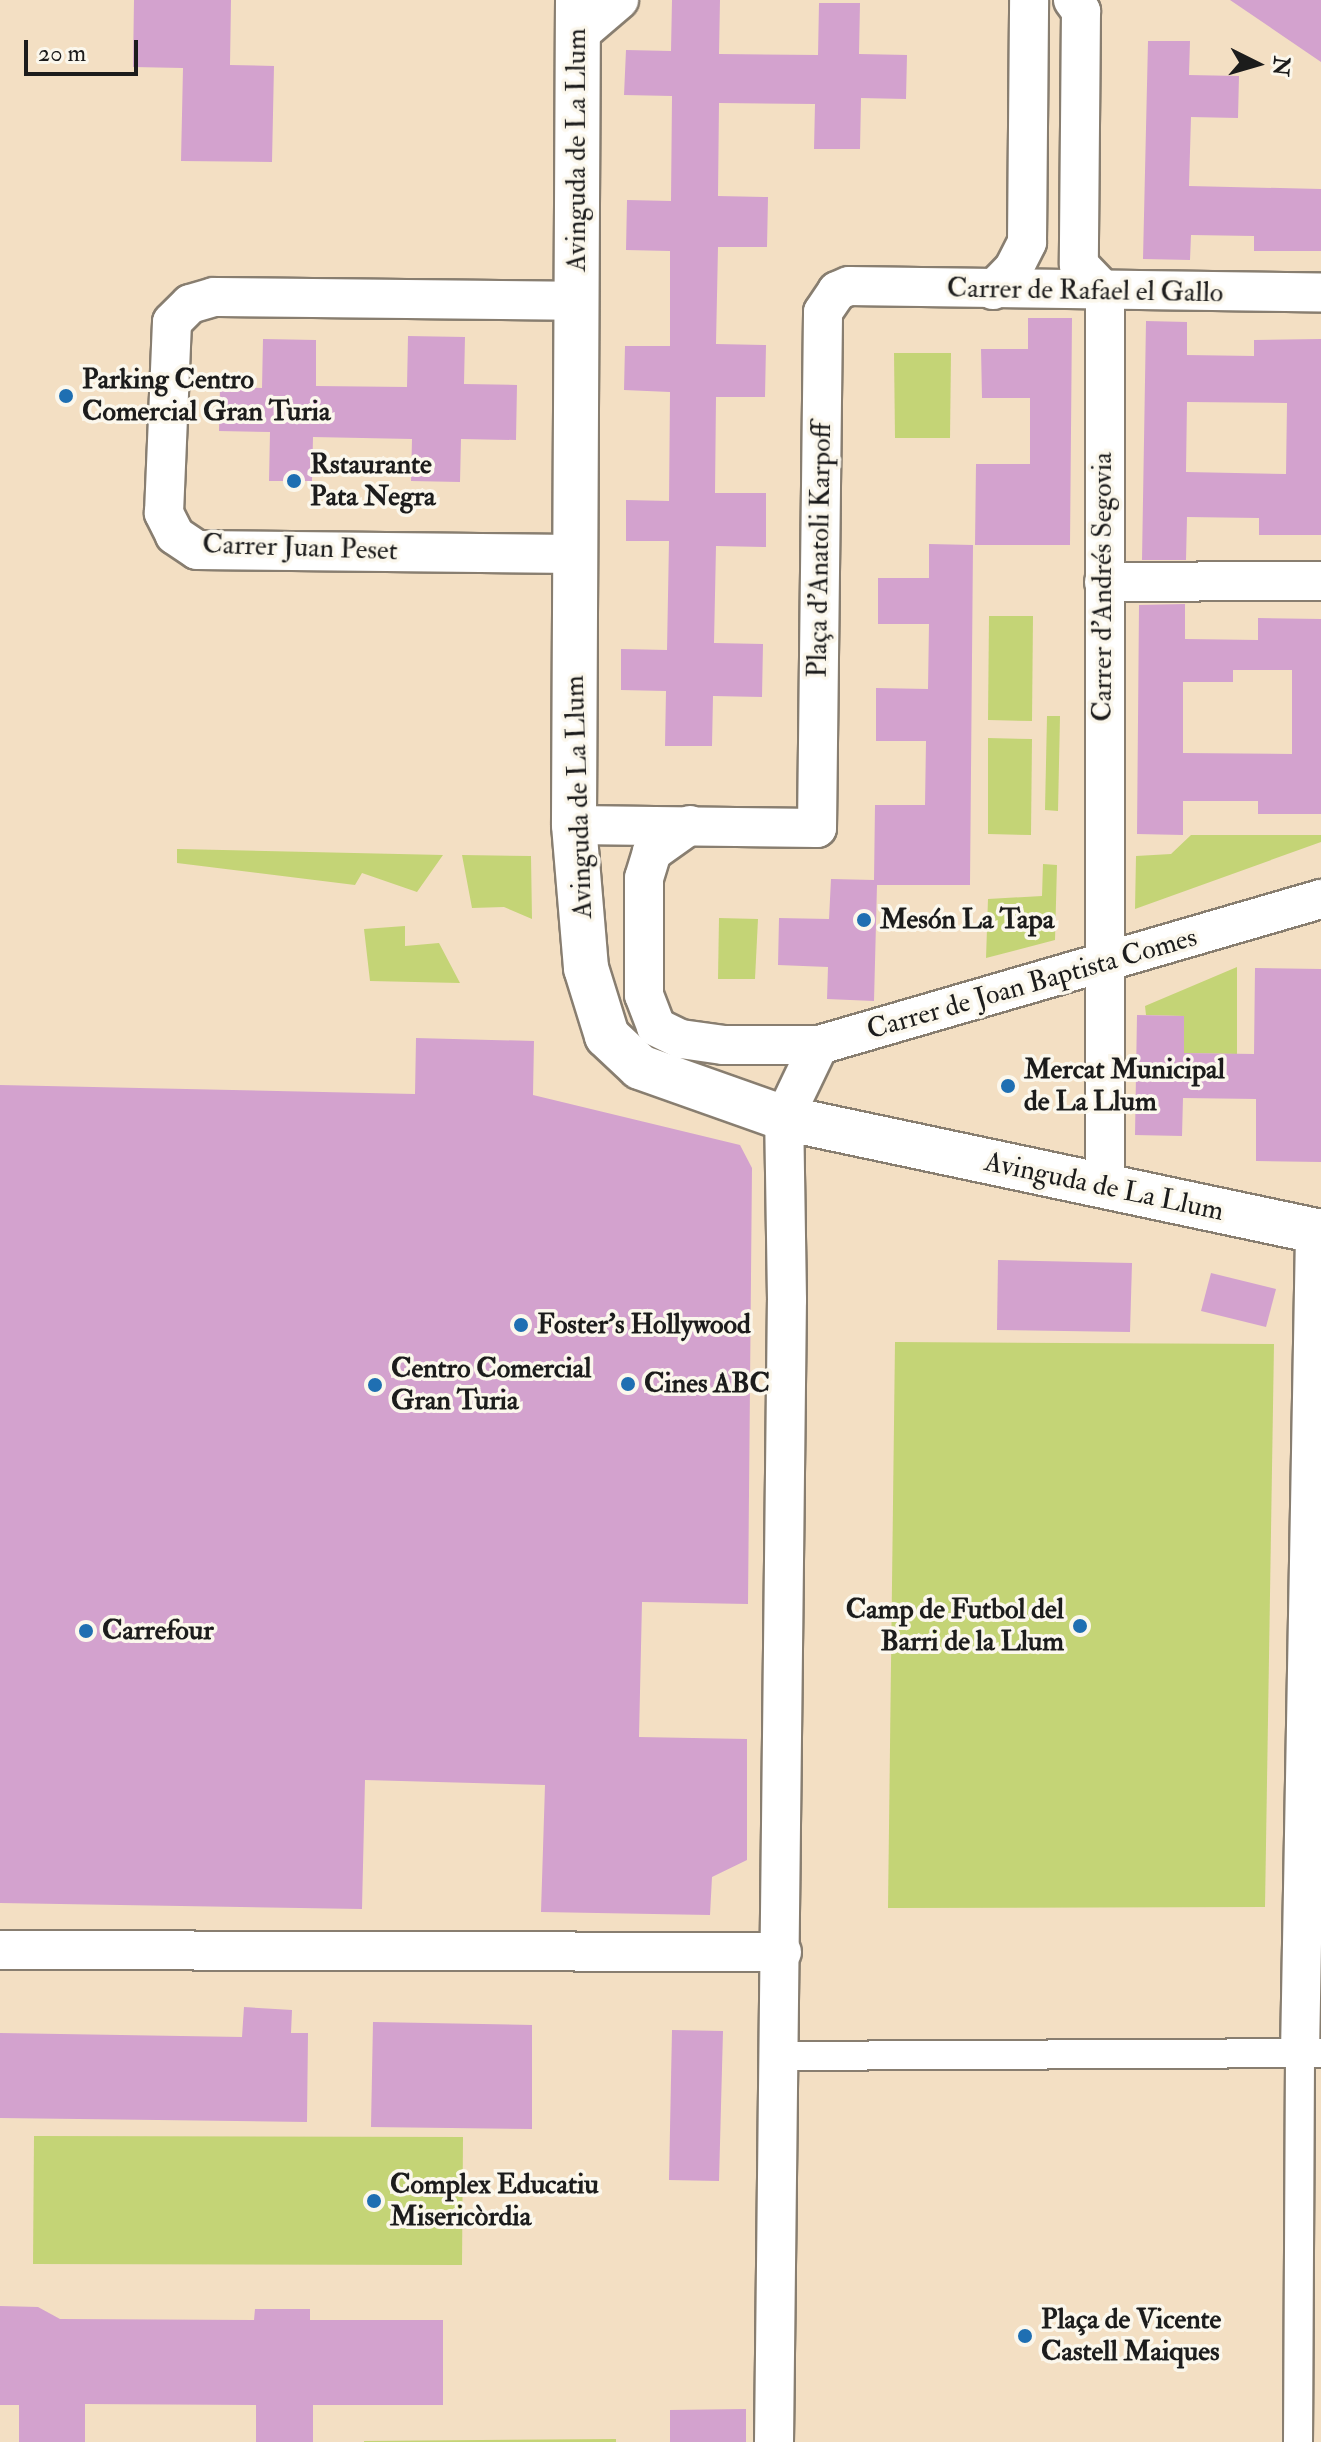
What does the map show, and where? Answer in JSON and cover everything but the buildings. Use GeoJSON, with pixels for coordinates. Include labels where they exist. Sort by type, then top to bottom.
{"type":"FeatureCollection","features":[{"type":"Feature","properties":{"kind":"street"},"geometry":{"type":"LineString","coordinates":[[578,18],[619,0]]}},
{"type":"Feature","properties":{"kind":"street"},"geometry":{"type":"LineString","coordinates":[[993,290],[1014,268],[1027,242],[1029,0]]}},
{"type":"Feature","properties":{"kind":"street"},"geometry":{"type":"LineString","coordinates":[[1058,0],[1057,261],[1093,292]]}},
{"type":"Feature","properties":{"kind":"street"},"geometry":{"type":"LineString","coordinates":[[1073,0],[1081,11],[1077,248],[1083,275],[1093,292]]}},
{"type":"Feature","properties":{"kind":"street","name":"Avinguda de La Llum"},"geometry":{"type":"LineString","coordinates":[[578,18],[574,825],[586,968],[607,1036],[640,1067],[784,1118],[1318,1231]]}},
{"type":"Feature","properties":{"kind":"street","name":"Carrer de Rafael el Gallo"},"geometry":{"type":"LineString","coordinates":[[849,286],[1321,293]]}},
{"type":"Feature","properties":{"kind":"street","name":"Plaça d'Anatoli Karpoff"},"geometry":{"type":"LineString","coordinates":[[690,825],[817,828],[823,312],[830,297],[849,286]]}},
{"type":"Feature","properties":{"kind":"street","name":"Carrer d'Andrés Segovia"},"geometry":{"type":"LineString","coordinates":[[1093,292],[1104,582],[1101,965],[1105,1187]]}},
{"type":"Feature","properties":{"kind":"street","name":"Carrer Juan Peset"},"geometry":{"type":"LineString","coordinates":[[575,554],[197,550],[175,535],[164,513],[172,322],[190,304],[214,297],[576,301]]}},
{"type":"Feature","properties":{"kind":"street"},"geometry":{"type":"LineString","coordinates":[[1104,582],[1321,581]]}},
{"type":"Feature","properties":{"kind":"street"},"geometry":{"type":"LineString","coordinates":[[574,825],[690,825]]}},
{"type":"Feature","properties":{"kind":"street","name":"Carrer de Joan Baptista Comes"},"geometry":{"type":"LineString","coordinates":[[690,825],[652,852],[644,878],[644,995],[656,1027],[681,1039],[723,1045],[819,1045],[1321,899]]}},
{"type":"Feature","properties":{"kind":"street"},"geometry":{"type":"LineString","coordinates":[[774,2442],[782,1952],[784,1118],[819,1045]]}},
{"type":"Feature","properties":{"kind":"street"},"geometry":{"type":"LineString","coordinates":[[1298,2442],[1310,2053],[1318,1231]]}},
{"type":"Feature","properties":{"kind":"street"},"geometry":{"type":"LineString","coordinates":[[0,1950],[782,1952]]}},
{"type":"Feature","properties":{"kind":"street"},"geometry":{"type":"LineString","coordinates":[[780,2056],[1310,2053]]}},
{"type":"Feature","properties":{"kind":"green space"},"geometry":{"type":"Polygon","coordinates":[[[894,353],[951,353],[950,438],[895,438],[894,353]]]}},
{"type":"Feature","properties":{"kind":"green space"},"geometry":{"type":"Polygon","coordinates":[[[989,616],[1033,616],[1032,721],[988,720],[989,616]]]}},
{"type":"Feature","properties":{"kind":"green space"},"geometry":{"type":"Polygon","coordinates":[[[1047,716],[1060,716],[1058,811],[1045,810],[1047,716]]]}},
{"type":"Feature","properties":{"kind":"green space"},"geometry":{"type":"Polygon","coordinates":[[[988,738],[1032,739],[1031,835],[988,834],[988,738]]]}},
{"type":"Feature","properties":{"kind":"green space"},"geometry":{"type":"Polygon","coordinates":[[[1191,835],[1321,835],[1321,842],[1135,909],[1136,856],[1171,854],[1191,835]]]}},
{"type":"Feature","properties":{"kind":"green space"},"geometry":{"type":"Polygon","coordinates":[[[177,849],[443,855],[417,892],[362,873],[355,885],[177,863],[177,849]]]}},
{"type":"Feature","properties":{"kind":"green space"},"geometry":{"type":"Polygon","coordinates":[[[462,855],[531,856],[532,919],[504,907],[472,908],[462,855]]]}},
{"type":"Feature","properties":{"kind":"green space"},"geometry":{"type":"Polygon","coordinates":[[[1043,864],[1057,865],[1055,940],[986,958],[988,899],[1042,896],[1043,864]]]}},
{"type":"Feature","properties":{"kind":"green space"},"geometry":{"type":"Polygon","coordinates":[[[719,918],[758,919],[755,979],[718,979],[719,918]]]}},
{"type":"Feature","properties":{"kind":"green space"},"geometry":{"type":"Polygon","coordinates":[[[405,926],[405,946],[439,943],[460,983],[370,981],[364,929],[405,926]]]}},
{"type":"Feature","properties":{"kind":"green space"},"geometry":{"type":"Polygon","coordinates":[[[1237,967],[1237,1054],[1184,1053],[1184,1016],[1146,1015],[1145,1006],[1237,967]]]}},
{"type":"Feature","properties":{"kind":"green space","name":"Camp de Futbol del Barri de la Llum"},"geometry":{"type":"Polygon","coordinates":[[[895,1342],[1274,1344],[1265,1907],[888,1908],[895,1342]]]}},
{"type":"Feature","properties":{"kind":"green space"},"geometry":{"type":"Polygon","coordinates":[[[34,2136],[463,2137],[462,2265],[33,2264],[34,2136]]]}},
{"type":"Feature","properties":{"kind":"green space"},"geometry":{"type":"Polygon","coordinates":[[[616,2439],[616,2442],[364,2442],[364,2441],[616,2439]]]}},
{"type":"Feature","properties":{"kind":"place","name":"Parking Centro Comercial Gran Turia"},"geometry":{"type":"Point","coordinates":[66,396]}},
{"type":"Feature","properties":{"kind":"place","name":"Rstaurante Pata Negra"},"geometry":{"type":"Point","coordinates":[294,481]}},
{"type":"Feature","properties":{"kind":"place","name":"Mesón La Tapa"},"geometry":{"type":"Point","coordinates":[864,920]}},
{"type":"Feature","properties":{"kind":"place","name":"Mercat Municipal de La Llum"},"geometry":{"type":"Point","coordinates":[1008,1086]}},
{"type":"Feature","properties":{"kind":"place","name":"Foster's Hollywood"},"geometry":{"type":"Point","coordinates":[521,1325]}},
{"type":"Feature","properties":{"kind":"place","name":"Cines ABC"},"geometry":{"type":"Point","coordinates":[628,1384]}},
{"type":"Feature","properties":{"kind":"place","name":"Centro Comercial Gran Turia"},"geometry":{"type":"Point","coordinates":[375,1385]}},
{"type":"Feature","properties":{"kind":"place","name":"Camp de Futbol del Barri de la Llum"},"geometry":{"type":"Point","coordinates":[1080,1626]}},
{"type":"Feature","properties":{"kind":"place","name":"Carrefour"},"geometry":{"type":"Point","coordinates":[86,1631]}},
{"type":"Feature","properties":{"kind":"place","name":"Complex Educatiu Misericòrdia"},"geometry":{"type":"Point","coordinates":[374,2201]}},
{"type":"Feature","properties":{"kind":"place","name":"Plaça de Vicente Castell Maiques"},"geometry":{"type":"Point","coordinates":[1025,2336]}}]}
